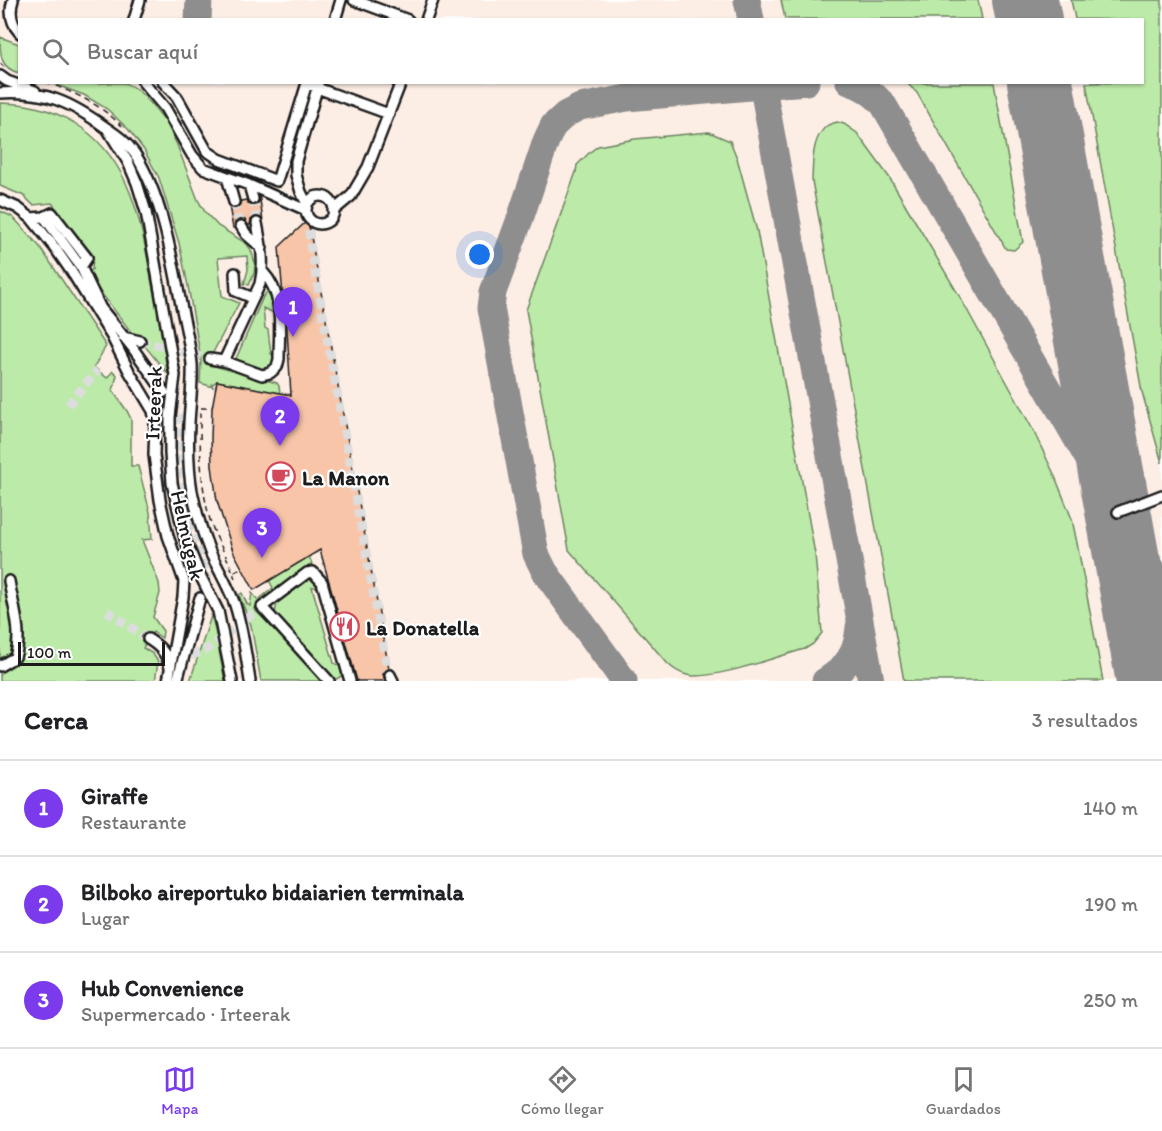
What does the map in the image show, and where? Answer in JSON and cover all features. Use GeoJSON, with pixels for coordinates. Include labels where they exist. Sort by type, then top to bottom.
{"type":"FeatureCollection","features":[{"type":"Feature","properties":{"kind":"street"},"geometry":{"type":"LineString","coordinates":[[13,0],[11,14],[18,31]]}},
{"type":"Feature","properties":{"kind":"street"},"geometry":{"type":"LineString","coordinates":[[136,18],[140,0]]}},
{"type":"Feature","properties":{"kind":"street"},"geometry":{"type":"LineString","coordinates":[[336,18],[341,0]]}},
{"type":"Feature","properties":{"kind":"street"},"geometry":{"type":"LineString","coordinates":[[354,0],[403,18]]}},
{"type":"Feature","properties":{"kind":"street"},"geometry":{"type":"LineString","coordinates":[[427,18],[433,2]]}},
{"type":"Feature","properties":{"kind":"street"},"geometry":{"type":"LineString","coordinates":[[0,76],[89,115],[126,141],[135,154],[155,198],[176,274],[192,362],[188,448],[192,490],[198,518],[209,549],[234,603],[250,681]]}},
{"type":"Feature","properties":{"kind":"street"},"geometry":{"type":"LineString","coordinates":[[145,84],[165,108],[192,155],[203,168],[307,207]]}},
{"type":"Feature","properties":{"kind":"street"},"geometry":{"type":"LineString","coordinates":[[165,84],[177,97],[207,151],[219,159],[277,181],[307,84]]}},
{"type":"Feature","properties":{"kind":"street"},"geometry":{"type":"LineString","coordinates":[[333,211],[351,196],[368,167],[400,84]]}},
{"type":"Feature","properties":{"kind":"street"},"geometry":{"type":"LineString","coordinates":[[307,207],[311,199],[323,196],[333,205],[331,218],[326,222],[311,225],[296,175],[296,161],[318,85],[388,114]]}},
{"type":"Feature","properties":{"kind":"street"},"geometry":{"type":"LineString","coordinates":[[0,93],[54,98]]}},
{"type":"Feature","properties":{"kind":"street","name":"Irteerak"},"geometry":{"type":"LineString","coordinates":[[106,128],[128,162],[147,212],[175,375],[170,453],[172,483],[185,539],[218,611],[232,681]]}},
{"type":"Feature","properties":{"kind":"street"},"geometry":{"type":"LineString","coordinates":[[227,177],[234,202]]}},
{"type":"Feature","properties":{"kind":"street"},"geometry":{"type":"LineString","coordinates":[[249,184],[253,199]]}},
{"type":"Feature","properties":{"kind":"street"},"geometry":{"type":"LineString","coordinates":[[2,201],[18,208],[43,232],[164,392]]}},
{"type":"Feature","properties":{"kind":"street"},"geometry":{"type":"LineString","coordinates":[[31,218],[44,217],[81,267],[102,311]]}},
{"type":"Feature","properties":{"kind":"street"},"geometry":{"type":"LineString","coordinates":[[224,361],[260,284],[263,272],[258,223]]}},
{"type":"Feature","properties":{"kind":"street"},"geometry":{"type":"LineString","coordinates":[[241,226],[246,234],[262,248]]}},
{"type":"Feature","properties":{"kind":"street"},"geometry":{"type":"LineString","coordinates":[[210,359],[224,361],[262,375],[270,373],[277,367],[279,359],[278,300],[269,278],[263,272]]}},
{"type":"Feature","properties":{"kind":"street"},"geometry":{"type":"LineString","coordinates":[[235,273],[236,291],[253,298]]}},
{"type":"Feature","properties":{"kind":"street","name":"Helmugak"},"geometry":{"type":"LineString","coordinates":[[73,274],[112,337],[154,415],[154,455],[160,500],[168,536],[184,581],[168,681]]}},
{"type":"Feature","properties":{"kind":"street"},"geometry":{"type":"LineString","coordinates":[[123,337],[140,340]]}},
{"type":"Feature","properties":{"kind":"street"},"geometry":{"type":"LineString","coordinates":[[1118,512],[1162,495]]}},
{"type":"Feature","properties":{"kind":"street"},"geometry":{"type":"LineString","coordinates":[[329,681],[259,609],[307,573],[313,572],[322,582],[348,681]]}},
{"type":"Feature","properties":{"kind":"street"},"geometry":{"type":"LineString","coordinates":[[0,666],[15,657],[19,637],[9,581]]}},
{"type":"Feature","properties":{"kind":"street"},"geometry":{"type":"LineString","coordinates":[[182,681],[200,598]]}},
{"type":"Feature","properties":{"kind":"street"},"geometry":{"type":"LineString","coordinates":[[148,639],[159,646],[166,655],[170,670]]}},
{"type":"Feature","properties":{"kind":"street"},"geometry":{"type":"LineString","coordinates":[[177,681],[185,660]]}},
{"type":"Feature","properties":{"kind":"path"},"geometry":{"type":"LineString","coordinates":[[200,408],[213,408]]}},
{"type":"Feature","properties":{"kind":"path"},"geometry":{"type":"LineString","coordinates":[[232,572],[241,568]]}},
{"type":"Feature","properties":{"kind":"shaded area"},"geometry":{"type":"Polygon","coordinates":[[[0,0],[1162,0],[1162,681],[0,681],[0,0]]]}},
{"type":"Feature","properties":{"kind":"green space"},"geometry":{"type":"Polygon","coordinates":[[[781,0],[978,0],[982,18],[785,18],[781,0]]]}},
{"type":"Feature","properties":{"kind":"green space"},"geometry":{"type":"Polygon","coordinates":[[[1071,0],[1162,0],[1162,463],[1142,392],[1086,84],[1144,84],[1144,18],[1075,18],[1071,0]]]}},
{"type":"Feature","properties":{"kind":"green space"},"geometry":{"type":"Polygon","coordinates":[[[0,37],[18,44],[18,73],[8,68],[2,60],[0,37]]]}},
{"type":"Feature","properties":{"kind":"green space"},"geometry":{"type":"Polygon","coordinates":[[[54,84],[127,84],[138,90],[166,122],[205,212],[218,226],[250,248],[255,264],[249,285],[244,284],[248,270],[247,256],[218,258],[222,296],[239,303],[207,364],[277,383],[280,393],[217,381],[212,384],[213,387],[200,383],[201,359],[188,286],[179,243],[159,178],[144,150],[128,129],[107,109],[84,95],[54,84]]]}},
{"type":"Feature","properties":{"kind":"green space"},"geometry":{"type":"Polygon","coordinates":[[[908,84],[994,84],[1023,242],[1014,250],[1006,249],[917,93],[908,84]]]}},
{"type":"Feature","properties":{"kind":"green space"},"geometry":{"type":"Polygon","coordinates":[[[0,103],[32,106],[63,117],[82,128],[99,142],[112,158],[123,176],[138,215],[167,373],[131,332],[92,281],[89,271],[92,270],[93,255],[52,203],[33,205],[24,196],[0,186],[0,103]]]}},
{"type":"Feature","properties":{"kind":"green space"},"geometry":{"type":"Polygon","coordinates":[[[837,122],[857,133],[889,177],[960,297],[1032,428],[1054,474],[1072,519],[1103,681],[904,681],[812,181],[814,151],[818,136],[828,125],[837,122]]]}},
{"type":"Feature","properties":{"kind":"green space"},"geometry":{"type":"Polygon","coordinates":[[[709,132],[730,141],[737,158],[757,231],[815,554],[822,633],[813,644],[805,649],[745,667],[698,676],[681,673],[667,663],[569,550],[526,310],[577,165],[590,152],[598,146],[635,139],[709,132]]]}},
{"type":"Feature","properties":{"kind":"green space"},"geometry":{"type":"Polygon","coordinates":[[[0,211],[13,217],[40,247],[106,346],[94,367],[107,378],[113,371],[117,375],[113,391],[131,419],[131,466],[138,466],[150,512],[152,539],[142,540],[159,583],[160,593],[153,617],[163,631],[162,638],[153,632],[143,648],[153,654],[158,662],[155,681],[0,681],[0,211]]]}},
{"type":"Feature","properties":{"kind":"green space"},"geometry":{"type":"Polygon","coordinates":[[[267,292],[270,292],[273,297],[274,313],[263,308],[265,328],[268,330],[271,354],[277,357],[272,366],[261,369],[235,361],[267,292]]]}},
{"type":"Feature","properties":{"kind":"green space"},"geometry":{"type":"Polygon","coordinates":[[[309,556],[312,564],[254,609],[325,681],[261,681],[251,625],[239,595],[242,593],[250,606],[252,593],[258,600],[273,588],[269,580],[309,556]]]}},
{"type":"Feature","properties":{"kind":"green space"},"geometry":{"type":"Polygon","coordinates":[[[309,580],[316,582],[319,587],[312,587],[334,663],[343,668],[343,675],[335,680],[329,678],[283,628],[275,613],[277,603],[309,580]]]}},
{"type":"Feature","properties":{"kind":"green space"},"geometry":{"type":"Polygon","coordinates":[[[211,616],[225,681],[190,681],[211,616]]]}},
{"type":"Feature","properties":{"kind":"building"},"geometry":{"type":"Polygon","coordinates":[[[246,200],[252,206],[260,200],[263,221],[260,217],[255,217],[248,225],[245,220],[240,219],[235,222],[235,228],[233,228],[229,206],[236,208],[241,201],[246,200]]]}},
{"type":"Feature","properties":{"kind":"building"},"geometry":{"type":"Polygon","coordinates":[[[308,220],[389,669],[383,674],[385,681],[357,681],[320,550],[254,590],[233,551],[217,501],[211,439],[212,408],[217,381],[291,395],[279,247],[308,220]]]}},
{"type":"Feature","properties":{"kind":"taxiway"},"geometry":{"type":"LineString","coordinates":[[198,18],[199,0]]}},
{"type":"Feature","properties":{"kind":"taxiway"},"geometry":{"type":"LineString","coordinates":[[747,0],[751,18]]}},
{"type":"Feature","properties":{"kind":"taxiway"},"geometry":{"type":"LineString","coordinates":[[762,84],[871,681]]}},
{"type":"Feature","properties":{"kind":"taxiway"},"geometry":{"type":"LineString","coordinates":[[624,681],[545,572],[536,554],[491,308],[493,292],[546,141],[553,126],[566,114],[580,107],[627,98],[784,84]]}},
{"type":"Feature","properties":{"kind":"taxiway"},"geometry":{"type":"LineString","coordinates":[[854,84],[868,91],[883,104],[1162,586]]}},
{"type":"Feature","properties":{"kind":"taxiway"},"geometry":{"type":"LineString","coordinates":[[1106,515],[1129,585],[1143,647]]}},
{"type":"Feature","properties":{"kind":"taxiway"},"geometry":{"type":"LineString","coordinates":[[825,681],[850,659],[856,645],[859,627]]}},
{"type":"Feature","properties":{"kind":"runway"},"geometry":{"type":"LineString","coordinates":[[1025,0],[1029,18]]}},
{"type":"Feature","properties":{"kind":"runway"},"geometry":{"type":"LineString","coordinates":[[1040,84],[1149,681]]}},
{"type":"Feature","properties":{"kind":"tunnel"},"geometry":{"type":"LineString","coordinates":[[253,199],[257,223]]}},
{"type":"Feature","properties":{"kind":"tunnel"},"geometry":{"type":"LineString","coordinates":[[234,202],[241,226]]}},
{"type":"Feature","properties":{"kind":"tunnel"},"geometry":{"type":"LineString","coordinates":[[309,230],[390,675]]}},
{"type":"Feature","properties":{"kind":"tunnel"},"geometry":{"type":"LineString","coordinates":[[140,341],[210,359]]}},
{"type":"Feature","properties":{"kind":"tunnel"},"geometry":{"type":"LineString","coordinates":[[68,405],[98,370]]}},
{"type":"Feature","properties":{"kind":"tunnel"},"geometry":{"type":"LineString","coordinates":[[164,392],[178,415],[182,465],[189,509],[206,564],[207,579],[200,598]]}},
{"type":"Feature","properties":{"kind":"tunnel"},"geometry":{"type":"LineString","coordinates":[[107,611],[148,639]]}},
{"type":"Feature","properties":{"kind":"tunnel"},"geometry":{"type":"LineString","coordinates":[[191,656],[206,650],[256,611]]}},
{"type":"Feature","properties":{"kind":"place","name":"Giraffe"},"geometry":{"type":"Point","coordinates":[293,337]}},
{"type":"Feature","properties":{"kind":"place","name":"Bilboko aireportuko bidaiarien terminala"},"geometry":{"type":"Point","coordinates":[280,446]}},
{"type":"Feature","properties":{"kind":"place","name":"La Manon"},"geometry":{"type":"Point","coordinates":[281,477]}},
{"type":"Feature","properties":{"kind":"place","name":"Hub Convenience"},"geometry":{"type":"Point","coordinates":[262,558]}},
{"type":"Feature","properties":{"kind":"place","name":"La Donatella"},"geometry":{"type":"Point","coordinates":[345,627]}}]}
